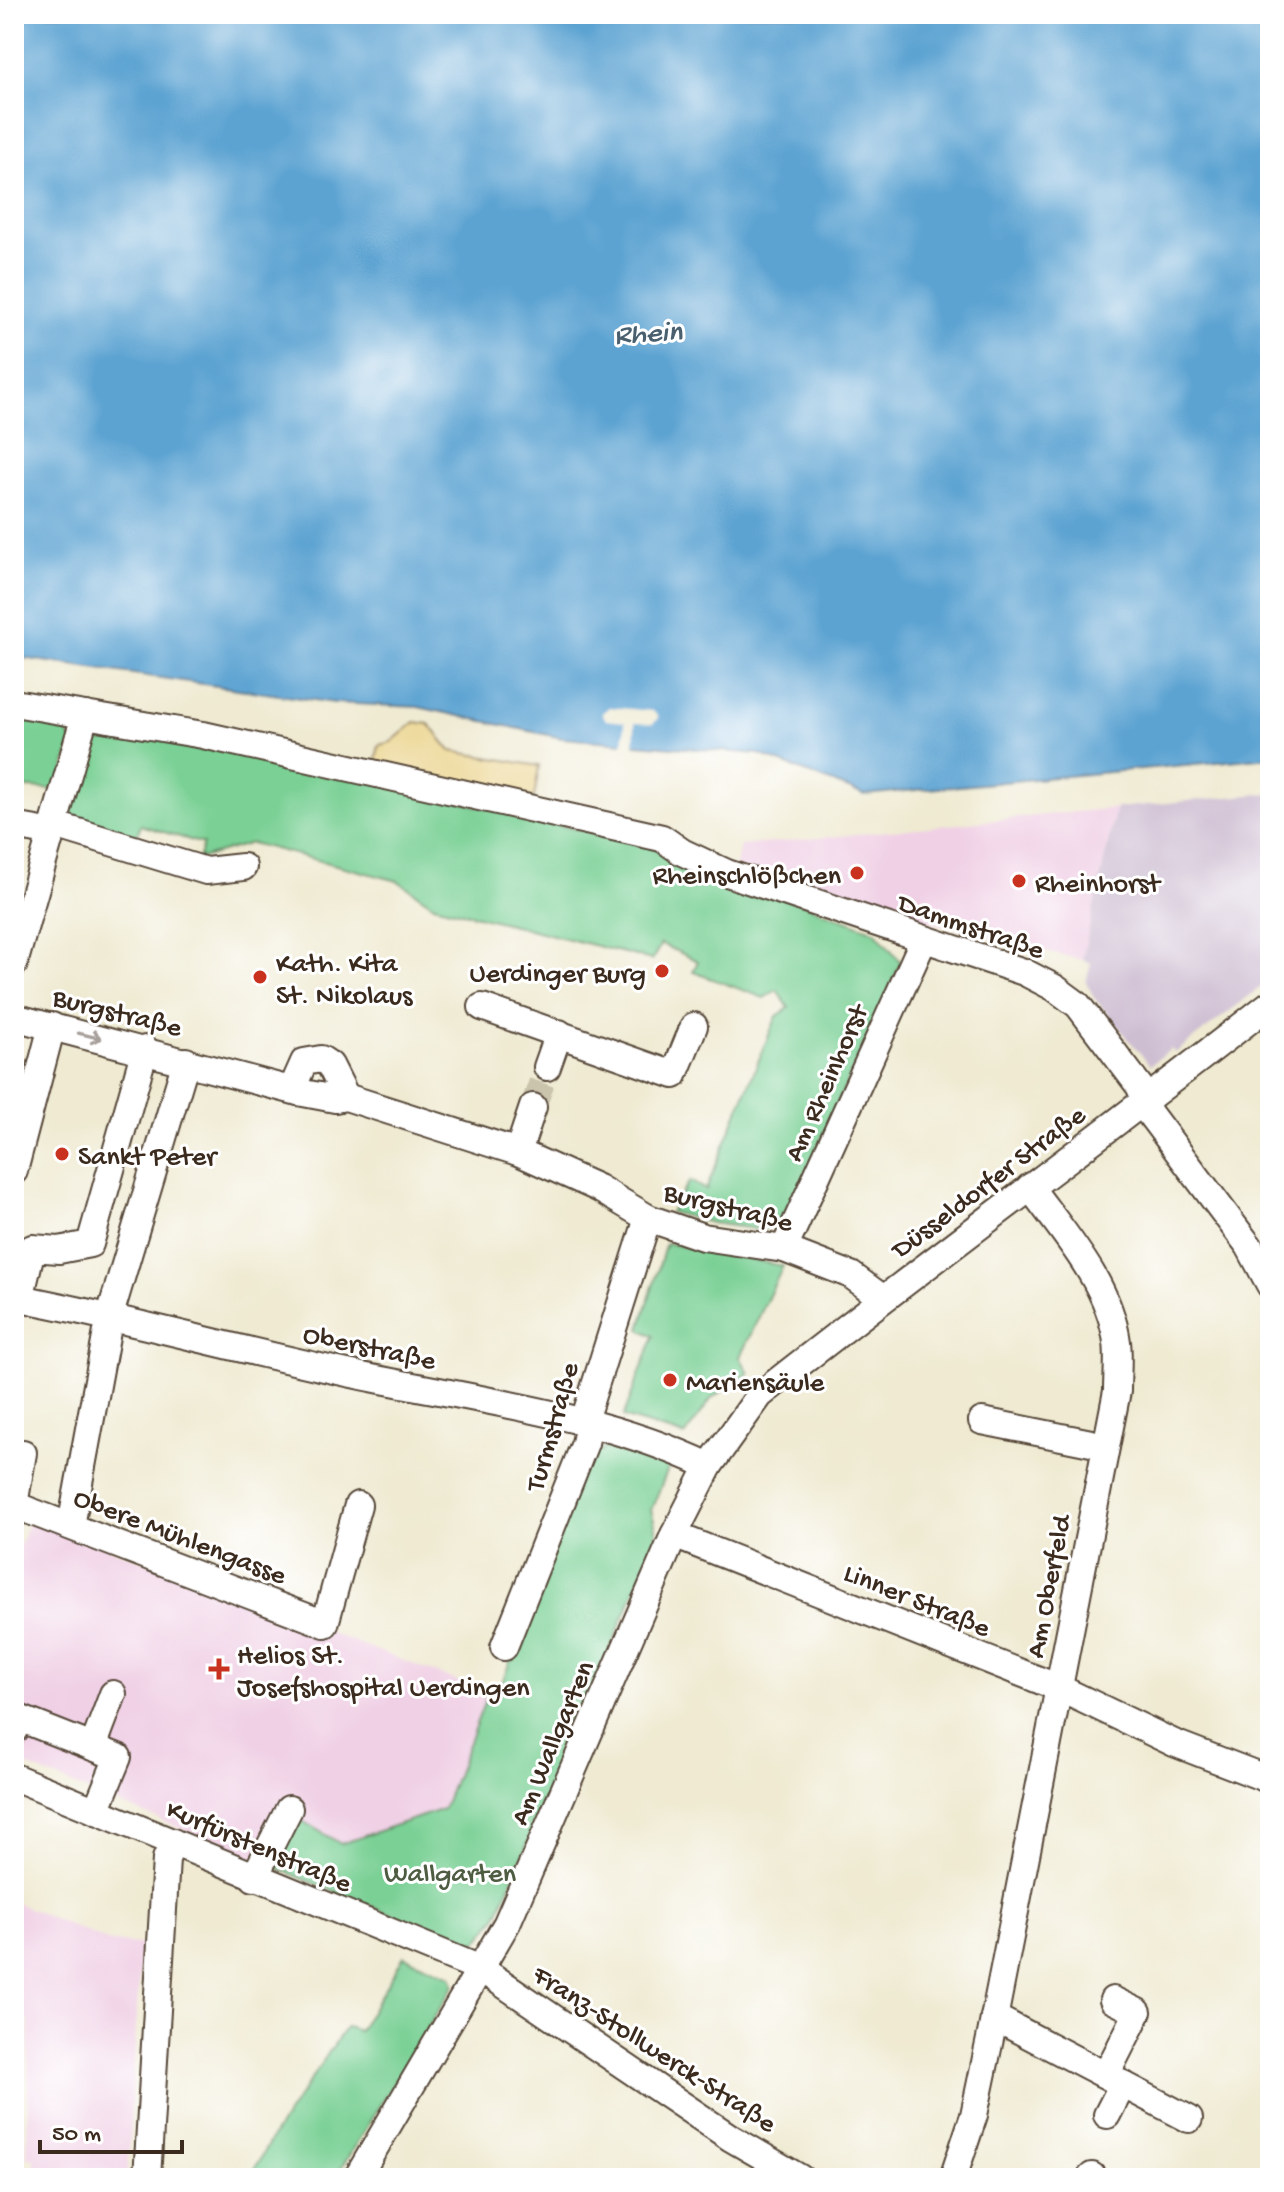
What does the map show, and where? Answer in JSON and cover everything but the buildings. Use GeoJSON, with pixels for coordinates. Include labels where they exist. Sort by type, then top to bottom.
{"type":"FeatureCollection","features":[{"type":"Feature","properties":{"kind":"street","name":"Dammstraße"},"geometry":{"type":"LineString","coordinates":[[14,703],[203,735],[662,838],[682,852],[727,873],[923,941],[1024,972],[1055,988],[1078,1005],[1140,1087],[1149,1113],[1259,1242],[1270,1285]]}},
{"type":"Feature","properties":{"kind":"street"},"geometry":{"type":"LineString","coordinates":[[14,964],[85,715]]}},
{"type":"Feature","properties":{"kind":"street"},"geometry":{"type":"LineString","coordinates":[[14,826],[54,829],[206,871],[243,867]]}},
{"type":"Feature","properties":{"kind":"street","name":"Am Rheinhorst"},"geometry":{"type":"LineString","coordinates":[[784,1249],[923,941]]}},
{"type":"Feature","properties":{"kind":"street","name":"Düsseldorfer Straße"},"geometry":{"type":"LineString","coordinates":[[709,1466],[746,1410],[760,1395],[882,1298],[1145,1102],[1270,1004]]}},
{"type":"Feature","properties":{"kind":"street"},"geometry":{"type":"LineString","coordinates":[[482,1007],[674,1075],[694,1026]]}},
{"type":"Feature","properties":{"kind":"street","name":"Burgstraße"},"geometry":{"type":"LineString","coordinates":[[14,1017],[145,1049],[298,1092],[335,1099],[346,1097],[518,1152],[598,1188],[648,1218],[703,1237],[784,1249],[851,1275],[882,1298]]}},
{"type":"Feature","properties":{"kind":"street"},"geometry":{"type":"LineString","coordinates":[[14,1171],[52,1026]]}},
{"type":"Feature","properties":{"kind":"street"},"geometry":{"type":"LineString","coordinates":[[547,1067],[559,1033]]}},
{"type":"Feature","properties":{"kind":"street"},"geometry":{"type":"LineString","coordinates":[[17,1298],[23,1242],[59,1250],[90,1244],[145,1049]]}},
{"type":"Feature","properties":{"kind":"street"},"geometry":{"type":"LineString","coordinates":[[298,1092],[299,1069],[304,1062],[321,1059],[330,1065],[346,1097]]}},
{"type":"Feature","properties":{"kind":"street"},"geometry":{"type":"LineString","coordinates":[[71,1526],[108,1324],[186,1061]]}},
{"type":"Feature","properties":{"kind":"street"},"geometry":{"type":"LineString","coordinates":[[518,1152],[533,1107]]}},
{"type":"Feature","properties":{"kind":"street","name":"Am Oberfeld"},"geometry":{"type":"LineString","coordinates":[[953,2178],[974,2115],[1117,1391],[1117,1342],[1106,1304],[1088,1268],[1030,1187]]}},
{"type":"Feature","properties":{"kind":"street","name":"Turmstraße"},"geometry":{"type":"LineString","coordinates":[[504,1647],[554,1527],[589,1424],[587,1411],[648,1218]]}},
{"type":"Feature","properties":{"kind":"street","name":"Oberstraße"},"geometry":{"type":"LineString","coordinates":[[17,1298],[108,1324],[589,1424],[709,1466]]}},
{"type":"Feature","properties":{"kind":"street"},"geometry":{"type":"LineString","coordinates":[[982,1421],[1106,1446]]}},
{"type":"Feature","properties":{"kind":"street"},"geometry":{"type":"LineString","coordinates":[[14,1505],[23,1453]]}},
{"type":"Feature","properties":{"kind":"street","name":"Am Wallgarten"},"geometry":{"type":"LineString","coordinates":[[357,2178],[507,1923],[674,1535],[709,1466]]}},
{"type":"Feature","properties":{"kind":"street","name":"Obere Mühlengasse"},"geometry":{"type":"LineString","coordinates":[[14,1505],[325,1624],[358,1505]]}},
{"type":"Feature","properties":{"kind":"street","name":"Linner Straße"},"geometry":{"type":"LineString","coordinates":[[674,1535],[1059,1688],[1174,1743],[1270,1780]]}},
{"type":"Feature","properties":{"kind":"street"},"geometry":{"type":"LineString","coordinates":[[93,1747],[113,1694]]}},
{"type":"Feature","properties":{"kind":"street"},"geometry":{"type":"LineString","coordinates":[[14,1730],[19,1718],[118,1757],[96,1811]]}},
{"type":"Feature","properties":{"kind":"street","name":"Kurfürstenstraße"},"geometry":{"type":"LineString","coordinates":[[14,1777],[481,1969]]}},
{"type":"Feature","properties":{"kind":"street"},"geometry":{"type":"LineString","coordinates":[[254,1878],[289,1809]]}},
{"type":"Feature","properties":{"kind":"street"},"geometry":{"type":"LineString","coordinates":[[147,2178],[166,1859],[173,1842]]}},
{"type":"Feature","properties":{"kind":"street","name":"Franz-Stollwerck-Straße"},"geometry":{"type":"LineString","coordinates":[[481,1969],[731,2138],[797,2177]]}},
{"type":"Feature","properties":{"kind":"street"},"geometry":{"type":"LineString","coordinates":[[1107,2115],[1114,2080],[1138,2012],[1113,2000]]}},
{"type":"Feature","properties":{"kind":"street"},"geometry":{"type":"LineString","coordinates":[[994,2017],[1189,2119]]}},
{"type":"Feature","properties":{"kind":"shaded area"},"geometry":{"type":"Polygon","coordinates":[[[1270,793],[1270,980],[1175,1053],[1171,1049],[1150,1065],[1095,999],[1086,982],[1091,963],[1082,960],[1116,808],[1270,793]]]}},
{"type":"Feature","properties":{"kind":"shaded area"},"geometry":{"type":"Polygon","coordinates":[[[1116,808],[1082,960],[842,901],[736,866],[740,846],[1116,808]]]}},
{"type":"Feature","properties":{"kind":"shaded area","name":"Helios St. Josefshospital Uerdingen"},"geometry":{"type":"Polygon","coordinates":[[[30,1518],[488,1693],[442,1809],[341,1844],[297,1818],[271,1865],[14,1761],[14,1561],[30,1518]]]}},
{"type":"Feature","properties":{"kind":"shaded area"},"geometry":{"type":"Polygon","coordinates":[[[14,1902],[110,1942],[141,1944],[127,2178],[34,2178],[35,2158],[27,2157],[29,2020],[14,2018],[14,1902]]]}},
{"type":"Feature","properties":{"kind":"green space"},"geometry":{"type":"Polygon","coordinates":[[[14,711],[64,724],[72,742],[58,790],[14,787],[14,711]]]}},
{"type":"Feature","properties":{"kind":"green space"},"geometry":{"type":"Polygon","coordinates":[[[112,730],[179,736],[653,847],[875,931],[901,962],[785,1220],[762,1230],[711,1223],[670,1212],[690,1181],[706,1190],[777,1016],[789,1008],[777,990],[764,998],[693,972],[698,961],[661,944],[652,960],[434,905],[398,881],[251,843],[198,859],[203,844],[141,825],[135,840],[70,815],[87,746],[94,747],[112,730]]]}},
{"type":"Feature","properties":{"kind":"green space"},"geometry":{"type":"Polygon","coordinates":[[[666,1243],[783,1266],[740,1357],[749,1373],[712,1398],[685,1436],[623,1417],[654,1336],[640,1329],[666,1243]]]}},
{"type":"Feature","properties":{"kind":"green space","name":"Wallgarten"},"geometry":{"type":"Polygon","coordinates":[[[604,1447],[669,1467],[651,1510],[657,1532],[655,1543],[496,1918],[479,1940],[470,1946],[271,1866],[297,1818],[341,1844],[443,1809],[488,1693],[497,1696],[585,1462],[591,1464],[597,1449],[603,1451],[604,1447]]]}},
{"type":"Feature","properties":{"kind":"green space"},"geometry":{"type":"Polygon","coordinates":[[[404,1956],[451,1976],[454,1985],[335,2178],[249,2178],[275,2132],[346,2027],[359,2031],[404,1956]]]}},
{"type":"Feature","properties":{"kind":"sand"},"geometry":{"type":"Polygon","coordinates":[[[415,722],[429,724],[451,751],[539,766],[534,798],[375,765],[379,745],[391,742],[415,722]]]}},
{"type":"Feature","properties":{"kind":"water","name":"Rhein"},"geometry":{"type":"Polygon","coordinates":[[[14,14],[1270,14],[1270,757],[864,795],[759,754],[562,738],[418,707],[335,703],[14,657],[14,14]]]}},
{"type":"Feature","properties":{"kind":"pier"},"geometry":{"type":"Polygon","coordinates":[[[609,707],[653,711],[659,718],[652,724],[635,723],[634,748],[623,747],[625,722],[606,720],[602,713],[609,707]]]}},
{"type":"Feature","properties":{"kind":"tunnel"},"geometry":{"type":"LineString","coordinates":[[533,1107],[547,1067]]}},
{"type":"Feature","properties":{"kind":"place","name":"Rheinschlößchen"},"geometry":{"type":"Point","coordinates":[857,873]}},
{"type":"Feature","properties":{"kind":"place","name":"Rheinhorst"},"geometry":{"type":"Point","coordinates":[1019,881]}},
{"type":"Feature","properties":{"kind":"place","name":"Uerdinger Burg"},"geometry":{"type":"Point","coordinates":[662,971]}},
{"type":"Feature","properties":{"kind":"place","name":"Kath. Kita St. Nikolaus"},"geometry":{"type":"Point","coordinates":[260,977]}},
{"type":"Feature","properties":{"kind":"place","name":"Sankt Peter"},"geometry":{"type":"Point","coordinates":[62,1154]}},
{"type":"Feature","properties":{"kind":"place","name":"Mariensäule"},"geometry":{"type":"Point","coordinates":[670,1380]}},
{"type":"Feature","properties":{"kind":"place","name":"Helios St. Josefshospital Uerdingen"},"geometry":{"type":"Point","coordinates":[219,1669]}}]}
